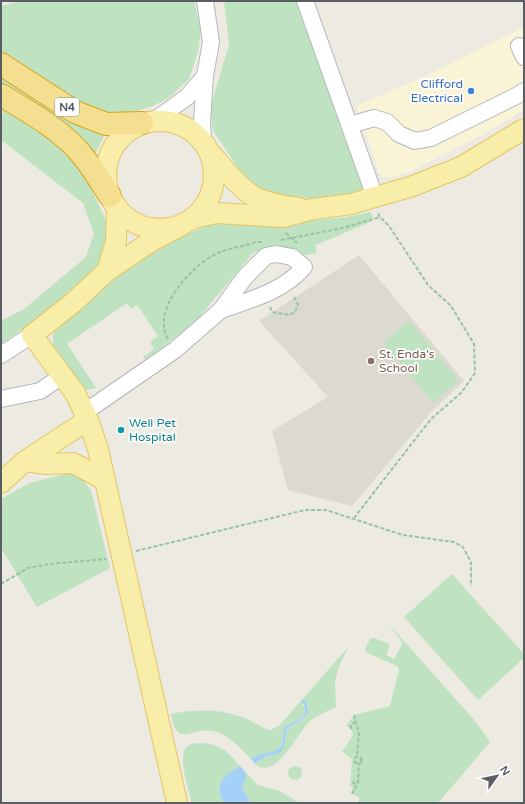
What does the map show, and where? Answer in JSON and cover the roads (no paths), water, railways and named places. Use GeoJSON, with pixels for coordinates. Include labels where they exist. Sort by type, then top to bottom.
{"type":"FeatureCollection","features":[{"type":"Feature","properties":{"kind":"highway","name":"N4"},"geometry":{"type":"LineString","coordinates":[[1,64],[75,112],[106,124],[149,122]]}},
{"type":"Feature","properties":{"kind":"highway","name":"N4"},"geometry":{"type":"LineString","coordinates":[[1,95],[27,110],[62,136],[82,155],[113,202]]}},
{"type":"Feature","properties":{"kind":"main road"},"geometry":{"type":"LineString","coordinates":[[107,271],[116,242],[113,202],[106,182],[106,167],[110,152],[118,140],[129,130],[149,122],[168,120],[193,131],[230,175],[253,196],[284,206],[312,209]]}},
{"type":"Feature","properties":{"kind":"main road"},"geometry":{"type":"LineString","coordinates":[[113,202],[127,218],[139,225],[153,229],[168,229],[216,213],[283,217],[312,209],[351,204],[410,187],[461,167],[524,129]]}},
{"type":"Feature","properties":{"kind":"main road"},"geometry":{"type":"LineString","coordinates":[[177,803],[98,449],[86,416],[75,393],[32,335],[74,302],[107,271],[150,242],[188,222],[205,207],[212,194],[215,180],[214,166],[206,147]]}},
{"type":"Feature","properties":{"kind":"main road"},"geometry":{"type":"LineString","coordinates":[[1,483],[25,461],[86,416]]}},
{"type":"Feature","properties":{"kind":"main road"},"geometry":{"type":"LineString","coordinates":[[25,461],[47,464],[73,463],[104,480]]}},
{"type":"Feature","properties":{"kind":"street"},"geometry":{"type":"LineString","coordinates":[[205,1],[211,42],[205,76],[202,122],[206,147]]}},
{"type":"Feature","properties":{"kind":"street"},"geometry":{"type":"LineString","coordinates":[[305,1],[375,197]]}},
{"type":"Feature","properties":{"kind":"street"},"geometry":{"type":"LineString","coordinates":[[149,122],[188,97],[205,76]]}},
{"type":"Feature","properties":{"kind":"street"},"geometry":{"type":"LineString","coordinates":[[350,125],[374,118],[387,122],[400,134],[415,141],[431,138],[518,96],[524,91]]}},
{"type":"Feature","properties":{"kind":"street"},"geometry":{"type":"LineString","coordinates":[[86,416],[174,350],[221,310],[245,277],[266,256],[276,254],[292,257],[304,267],[295,278],[287,284],[221,310]]}},
{"type":"Feature","properties":{"kind":"street"},"geometry":{"type":"LineString","coordinates":[[1,355],[32,335]]}},
{"type":"Feature","properties":{"kind":"street"},"geometry":{"type":"LineString","coordinates":[[1,399],[40,391],[62,376]]}},
{"type":"Feature","properties":{"kind":"water"},"geometry":{"type":"Polygon","coordinates":[[[302,700],[305,700],[308,712],[304,719],[287,729],[284,748],[277,754],[267,756],[255,764],[251,759],[259,755],[276,751],[282,746],[284,728],[301,719],[305,714],[304,704],[301,702],[302,700]]]}},
{"type":"Feature","properties":{"kind":"water"},"geometry":{"type":"Polygon","coordinates":[[[240,766],[247,774],[242,788],[251,803],[224,803],[221,796],[220,785],[229,773],[240,766]]]}},
{"type":"Feature","properties":{"kind":"place","name":"Clifford Electrical"},"geometry":{"type":"Point","coordinates":[471,91]}},
{"type":"Feature","properties":{"kind":"place","name":"St. Enda's School"},"geometry":{"type":"Point","coordinates":[371,361]}},
{"type":"Feature","properties":{"kind":"place","name":"Well Pet Hospital"},"geometry":{"type":"Point","coordinates":[121,430]}}]}
